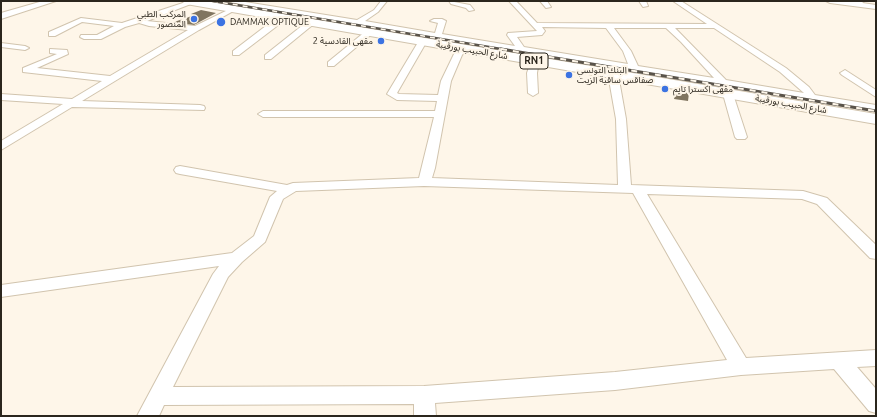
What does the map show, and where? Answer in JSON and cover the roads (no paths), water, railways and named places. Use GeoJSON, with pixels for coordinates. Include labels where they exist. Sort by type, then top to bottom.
{"type":"FeatureCollection","features":[{"type":"Feature","properties":{"kind":"main road","name":"شارع الحبيب بورقيبة"},"geometry":{"type":"LineString","coordinates":[[190,2],[230,5],[311,23],[352,26],[369,33],[613,74],[725,88],[876,119]]}},
{"type":"Feature","properties":{"kind":"street"},"geometry":{"type":"LineString","coordinates":[[3,15],[52,1]]}},
{"type":"Feature","properties":{"kind":"street"},"geometry":{"type":"LineString","coordinates":[[253,5],[262,1]]}},
{"type":"Feature","properties":{"kind":"street"},"geometry":{"type":"LineString","coordinates":[[352,26],[376,11],[384,1]]}},
{"type":"Feature","properties":{"kind":"street"},"geometry":{"type":"LineString","coordinates":[[452,1],[453,3],[468,6],[471,10]]}},
{"type":"Feature","properties":{"kind":"street"},"geometry":{"type":"LineString","coordinates":[[512,1],[541,31],[539,33],[511,35],[520,47],[519,50]]}},
{"type":"Feature","properties":{"kind":"street"},"geometry":{"type":"LineString","coordinates":[[676,1],[783,70],[806,89],[810,97]]}},
{"type":"Feature","properties":{"kind":"street"},"geometry":{"type":"LineString","coordinates":[[830,1],[876,7]]}},
{"type":"Feature","properties":{"kind":"street"},"geometry":{"type":"LineString","coordinates":[[846,3],[862,1]]}},
{"type":"Feature","properties":{"kind":"street"},"geometry":{"type":"LineString","coordinates":[[84,37],[98,37],[122,25],[141,21],[190,2]]}},
{"type":"Feature","properties":{"kind":"street"},"geometry":{"type":"LineString","coordinates":[[1,146],[196,28],[230,5],[253,5],[352,26],[438,36],[634,68],[725,88],[810,97],[876,108]]}},
{"type":"Feature","properties":{"kind":"street"},"geometry":{"type":"LineString","coordinates":[[236,53],[274,24],[287,18]]}},
{"type":"Feature","properties":{"kind":"street"},"geometry":{"type":"LineString","coordinates":[[52,34],[81,20],[122,25]]}},
{"type":"Feature","properties":{"kind":"street"},"geometry":{"type":"LineString","coordinates":[[141,21],[149,24],[196,28]]}},
{"type":"Feature","properties":{"kind":"street"},"geometry":{"type":"LineString","coordinates":[[434,21],[442,21],[438,36]]}},
{"type":"Feature","properties":{"kind":"street"},"geometry":{"type":"LineString","coordinates":[[268,57],[311,23]]}},
{"type":"Feature","properties":{"kind":"street"},"geometry":{"type":"LineString","coordinates":[[536,25],[716,26]]}},
{"type":"Feature","properties":{"kind":"street"},"geometry":{"type":"LineString","coordinates":[[608,26],[628,51],[634,68]]}},
{"type":"Feature","properties":{"kind":"street"},"geometry":{"type":"LineString","coordinates":[[668,26],[684,40],[725,88],[741,137]]}},
{"type":"Feature","properties":{"kind":"street"},"geometry":{"type":"LineString","coordinates":[[331,64],[369,33]]}},
{"type":"Feature","properties":{"kind":"street"},"geometry":{"type":"LineString","coordinates":[[423,42],[392,94],[397,97],[442,98]]}},
{"type":"Feature","properties":{"kind":"street"},"geometry":{"type":"LineString","coordinates":[[1,45],[25,48]]}},
{"type":"Feature","properties":{"kind":"street"},"geometry":{"type":"LineString","coordinates":[[424,182],[429,168],[442,98],[449,72],[458,54],[464,48]]}},
{"type":"Feature","properties":{"kind":"street"},"geometry":{"type":"LineString","coordinates":[[53,50],[64,52],[64,54],[26,70],[112,79]]}},
{"type":"Feature","properties":{"kind":"street"},"geometry":{"type":"LineString","coordinates":[[533,93],[532,73],[535,61]]}},
{"type":"Feature","properties":{"kind":"street"},"geometry":{"type":"LineString","coordinates":[[845,73],[876,94]]}},
{"type":"Feature","properties":{"kind":"street"},"geometry":{"type":"LineString","coordinates":[[613,74],[631,188],[741,367]]}},
{"type":"Feature","properties":{"kind":"street"},"geometry":{"type":"LineString","coordinates":[[1,97],[71,103],[200,108]]}},
{"type":"Feature","properties":{"kind":"street"},"geometry":{"type":"LineString","coordinates":[[263,114],[439,114]]}},
{"type":"Feature","properties":{"kind":"street"},"geometry":{"type":"LineString","coordinates":[[180,170],[287,189]]}},
{"type":"Feature","properties":{"kind":"street"},"geometry":{"type":"LineString","coordinates":[[148,416],[222,274],[236,258],[260,239],[277,197],[287,189],[298,186],[424,182],[789,193],[813,197],[822,201],[876,254]]}},
{"type":"Feature","properties":{"kind":"street"},"geometry":{"type":"LineString","coordinates":[[1,291],[236,258]]}},
{"type":"Feature","properties":{"kind":"street"},"geometry":{"type":"LineString","coordinates":[[158,396],[424,395],[615,381],[741,367],[840,362],[876,358]]}},
{"type":"Feature","properties":{"kind":"street"},"geometry":{"type":"LineString","coordinates":[[840,362],[876,404]]}},
{"type":"Feature","properties":{"kind":"street"},"geometry":{"type":"LineString","coordinates":[[424,395],[425,416]]}},
{"type":"Feature","properties":{"kind":"railway"},"geometry":{"type":"LineString","coordinates":[[213,1],[501,49]]}},
{"type":"Feature","properties":{"kind":"railway"},"geometry":{"type":"LineString","coordinates":[[501,49],[876,111]]}},
{"type":"Feature","properties":{"kind":"railway"},"geometry":{"type":"LineString","coordinates":[[501,49],[507,50]]}},
{"type":"Feature","properties":{"kind":"place","name":"المركب الطبي المنصور"},"geometry":{"type":"Point","coordinates":[194,19]}},
{"type":"Feature","properties":{"kind":"place","name":"DAMMAK OPTIQUE"},"geometry":{"type":"Point","coordinates":[221,22]}},
{"type":"Feature","properties":{"kind":"place","name":"مقهى القادسية 2"},"geometry":{"type":"Point","coordinates":[381,41]}},
{"type":"Feature","properties":{"kind":"place","name":"البنك التونسي صفاقس ساقية الزيت"},"geometry":{"type":"Point","coordinates":[569,75]}},
{"type":"Feature","properties":{"kind":"place","name":"مقهى اكسترا تايم"},"geometry":{"type":"Point","coordinates":[665,89]}}]}
